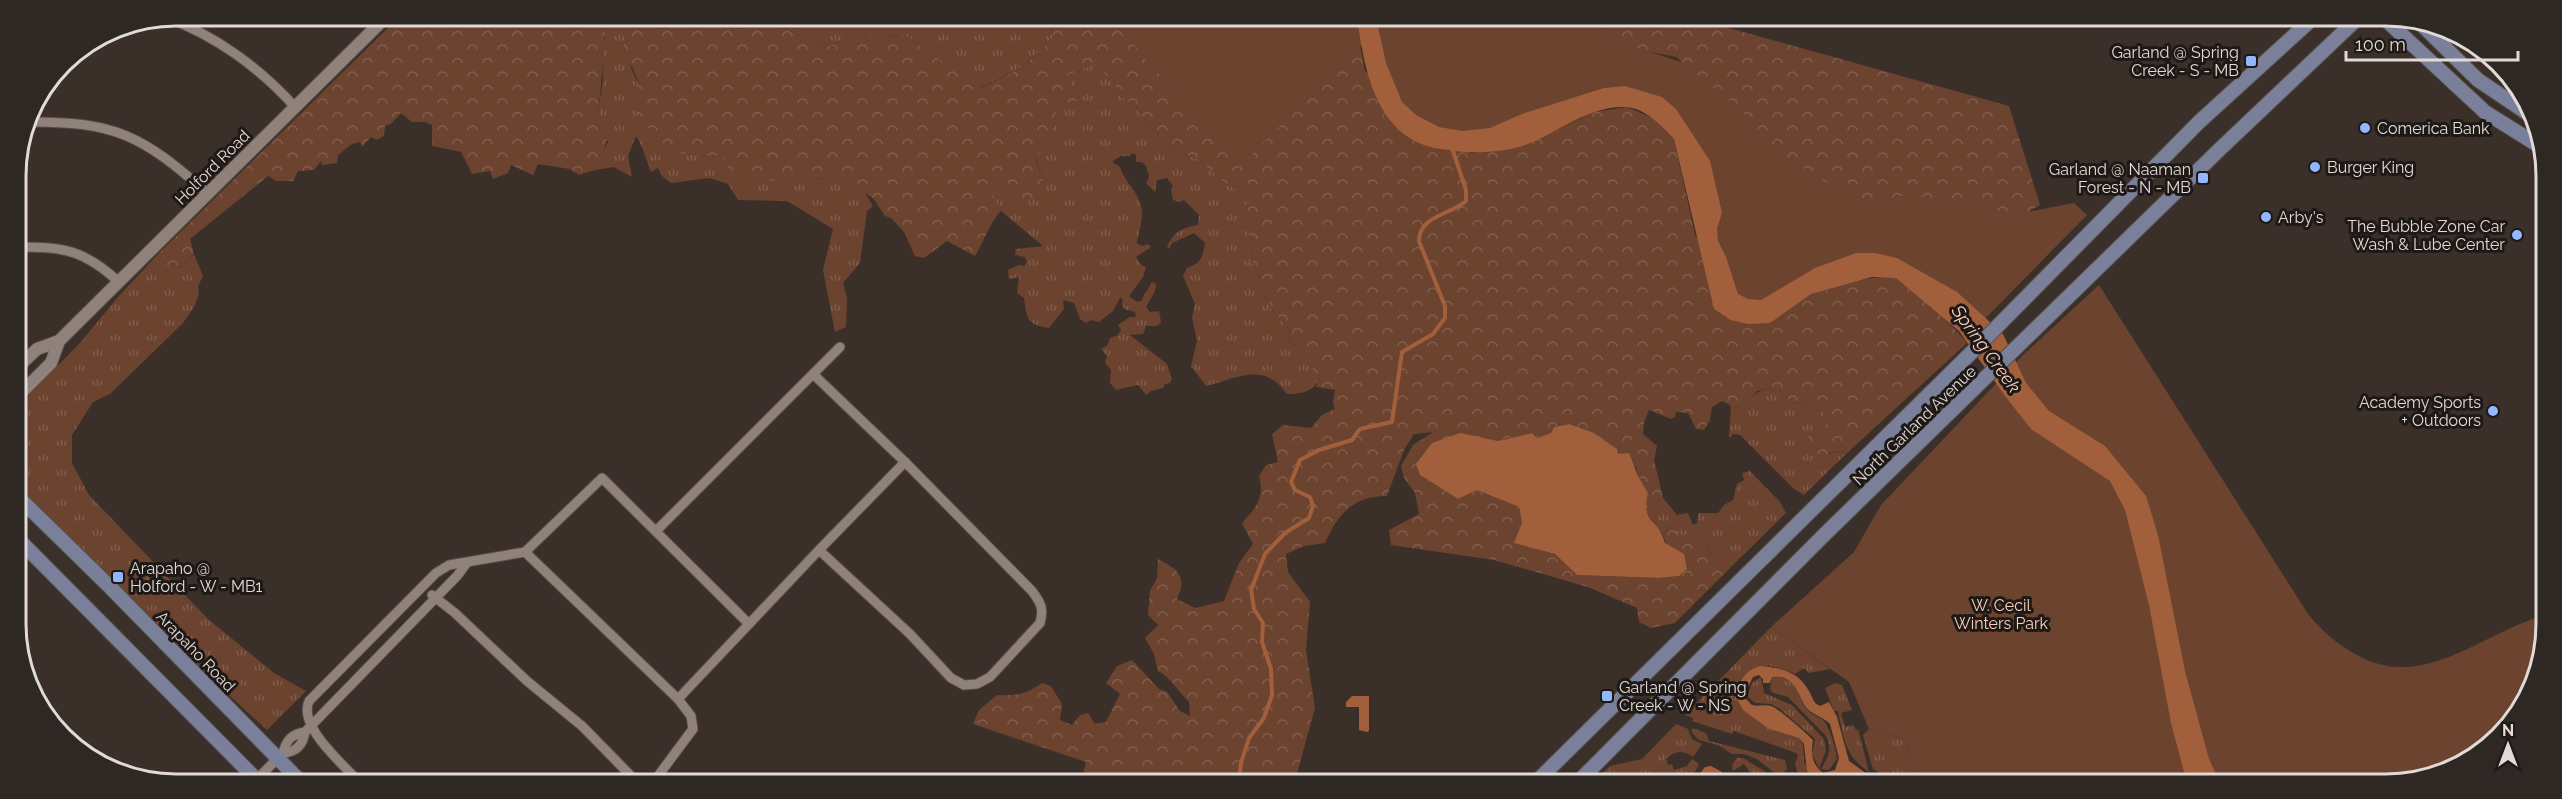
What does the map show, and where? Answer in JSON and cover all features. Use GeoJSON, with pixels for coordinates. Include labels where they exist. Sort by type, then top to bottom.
{"type":"FeatureCollection","features":[{"type":"Feature","properties":{"kind":"main road","name":"North Garland Avenue"},"geometry":{"type":"LineString","coordinates":[[1545,773],[1860,463],[2199,122],[2304,26]]}},
{"type":"Feature","properties":{"kind":"main road","name":"North Garland Avenue"},"geometry":{"type":"LineString","coordinates":[[1587,773],[2071,294],[2350,26]]}},
{"type":"Feature","properties":{"kind":"main road"},"geometry":{"type":"LineString","coordinates":[[2393,26],[2484,112],[2533,142]]}},
{"type":"Feature","properties":{"kind":"main road"},"geometry":{"type":"LineString","coordinates":[[2429,32],[2478,80],[2521,109]]}},
{"type":"Feature","properties":{"kind":"main road","name":"Arapaho Road"},"geometry":{"type":"LineString","coordinates":[[26,505],[293,774]]}},
{"type":"Feature","properties":{"kind":"main road"},"geometry":{"type":"LineString","coordinates":[[26,547],[252,774]]}},
{"type":"Feature","properties":{"kind":"street"},"geometry":{"type":"LineString","coordinates":[[185,26],[230,50],[261,73],[295,107]]}},
{"type":"Feature","properties":{"kind":"street","name":"Holford Road"},"geometry":{"type":"LineString","coordinates":[[26,359],[37,349],[59,341],[376,26]]}},
{"type":"Feature","properties":{"kind":"street"},"geometry":{"type":"LineString","coordinates":[[36,122],[95,125],[127,135],[154,149],[208,194]]}},
{"type":"Feature","properties":{"kind":"street"},"geometry":{"type":"LineString","coordinates":[[26,247],[71,251],[89,258],[119,282]]}},
{"type":"Feature","properties":{"kind":"street","name":"Holford Road"},"geometry":{"type":"LineString","coordinates":[[26,388],[51,363],[59,341]]}},
{"type":"Feature","properties":{"kind":"street"},"geometry":{"type":"LineString","coordinates":[[656,531],[840,347]]}},
{"type":"Feature","properties":{"kind":"street"},"geometry":{"type":"LineString","coordinates":[[813,374],[905,462],[1042,603],[1040,623],[990,677],[977,684],[964,685],[951,678],[910,634],[819,550]]}},
{"type":"Feature","properties":{"kind":"street"},"geometry":{"type":"LineString","coordinates":[[678,699],[905,462]]}},
{"type":"Feature","properties":{"kind":"street"},"geometry":{"type":"LineString","coordinates":[[351,774],[308,729],[306,715],[309,701],[436,573],[449,565],[466,564],[482,558],[525,552],[602,478],[749,624]]}},
{"type":"Feature","properties":{"kind":"street"},"geometry":{"type":"LineString","coordinates":[[525,552],[678,699],[691,716],[693,729],[660,774]]}},
{"type":"Feature","properties":{"kind":"street"},"geometry":{"type":"LineString","coordinates":[[308,729],[466,564]]}},
{"type":"Feature","properties":{"kind":"street"},"geometry":{"type":"LineString","coordinates":[[423,588],[455,613],[527,681],[582,726],[629,774]]}},
{"type":"Feature","properties":{"kind":"street"},"geometry":{"type":"LineString","coordinates":[[262,774],[278,758]]}},
{"type":"Feature","properties":{"kind":"green space"},"geometry":{"type":"Polygon","coordinates":[[[390,26],[606,26],[598,111],[606,126],[607,140],[595,170],[579,175],[570,169],[538,164],[533,175],[511,165],[508,173],[493,179],[490,171],[472,174],[461,152],[432,146],[432,125],[425,122],[412,122],[401,113],[391,124],[385,126],[384,136],[377,140],[371,137],[362,147],[360,142],[352,144],[338,155],[337,163],[322,165],[321,161],[314,170],[298,171],[293,181],[276,181],[268,176],[190,239],[194,254],[180,268],[165,264],[158,254],[390,26]]]}},
{"type":"Feature","properties":{"kind":"green space"},"geometry":{"type":"Polygon","coordinates":[[[606,26],[639,26],[631,68],[666,144],[674,153],[723,157],[815,178],[842,180],[865,193],[873,206],[867,211],[860,263],[843,283],[847,298],[846,327],[835,332],[823,270],[833,229],[787,201],[738,200],[728,184],[710,178],[671,183],[662,176],[658,168],[651,172],[636,136],[628,156],[632,177],[614,167],[595,170],[608,142],[598,111],[603,80],[602,60],[606,26]]]}},
{"type":"Feature","properties":{"kind":"green space"},"geometry":{"type":"Polygon","coordinates":[[[624,26],[654,26],[659,29],[671,26],[715,26],[738,29],[777,26],[830,46],[854,35],[909,37],[980,89],[1024,66],[1054,37],[1051,26],[1357,26],[1365,71],[1471,153],[1525,145],[1594,112],[1627,107],[1655,119],[1674,139],[1695,235],[1770,323],[1801,300],[1818,291],[1853,282],[1889,277],[1896,278],[1911,288],[1967,343],[1847,453],[1841,451],[1819,455],[1810,446],[1808,436],[1818,427],[1832,423],[1823,412],[1790,401],[1782,392],[1769,388],[1757,391],[1746,404],[1736,408],[1722,401],[1712,407],[1710,420],[1704,430],[1696,429],[1688,413],[1676,412],[1675,417],[1671,419],[1649,410],[1643,434],[1657,446],[1654,460],[1663,498],[1645,510],[1648,493],[1638,476],[1636,467],[1617,454],[1605,441],[1568,424],[1554,427],[1551,433],[1537,438],[1532,433],[1498,441],[1470,436],[1420,475],[1458,499],[1477,490],[1519,507],[1522,523],[1515,543],[1555,554],[1577,575],[1659,578],[1679,576],[1662,533],[1673,526],[1678,534],[1704,539],[1713,558],[1725,557],[1730,568],[1675,623],[1651,628],[1639,622],[1637,608],[1588,587],[1494,560],[1391,545],[1389,530],[1419,514],[1415,493],[1404,478],[1401,466],[1413,445],[1433,432],[1414,434],[1404,450],[1387,496],[1365,499],[1348,509],[1335,523],[1325,543],[1304,546],[1286,554],[1288,572],[1310,602],[1306,650],[1315,708],[1297,773],[1083,774],[1086,762],[973,724],[979,710],[997,695],[1021,694],[1042,683],[1051,686],[1062,704],[1060,720],[1072,725],[1080,715],[1088,713],[1095,724],[1106,722],[1120,694],[1106,683],[1117,666],[1132,660],[1159,689],[1167,692],[1180,711],[1190,716],[1189,702],[1167,677],[1158,671],[1154,654],[1145,638],[1158,625],[1148,615],[1150,591],[1157,578],[1158,559],[1176,570],[1181,579],[1177,599],[1195,608],[1224,601],[1239,563],[1253,544],[1242,523],[1258,502],[1261,490],[1259,476],[1266,465],[1278,462],[1272,434],[1283,425],[1311,428],[1322,415],[1335,409],[1333,403],[1335,390],[1316,387],[1320,378],[1290,342],[1288,328],[1272,310],[1253,262],[1245,195],[1222,181],[1200,160],[1167,148],[1137,108],[1117,93],[1115,81],[1105,75],[1102,61],[1068,75],[1077,101],[1058,104],[1048,147],[1035,158],[1045,185],[1035,199],[1012,200],[1007,187],[993,195],[1001,211],[975,256],[947,241],[924,258],[915,256],[904,232],[891,218],[885,216],[873,198],[842,180],[815,178],[768,181],[731,172],[723,157],[674,153],[646,126],[630,101],[639,84],[624,46],[624,26]]]}},
{"type":"Feature","properties":{"kind":"green space"},"geometry":{"type":"Polygon","coordinates":[[[654,26],[671,26],[659,29],[654,26]]]}},
{"type":"Feature","properties":{"kind":"green space"},"geometry":{"type":"Polygon","coordinates":[[[715,26],[758,26],[738,29],[715,26]]]}},
{"type":"Feature","properties":{"kind":"green space"},"geometry":{"type":"Polygon","coordinates":[[[777,26],[1051,26],[1054,37],[1024,66],[979,89],[909,37],[854,35],[830,46],[777,26]]]}},
{"type":"Feature","properties":{"kind":"green space"},"geometry":{"type":"Polygon","coordinates":[[[1118,26],[1597,26],[1614,40],[1681,62],[1737,107],[1784,157],[1847,195],[1881,204],[1906,194],[2016,214],[2074,203],[2087,215],[1975,329],[1899,268],[1738,310],[1671,119],[1625,92],[1450,144],[1400,105],[1372,35],[1239,167],[1118,26]]]}},
{"type":"Feature","properties":{"kind":"green space"},"geometry":{"type":"Polygon","coordinates":[[[1587,26],[1722,26],[2009,106],[2040,205],[2016,219],[1881,209],[1844,200],[1780,161],[1734,111],[1676,57],[1610,44],[1587,26]]]}},
{"type":"Feature","properties":{"kind":"green space"},"geometry":{"type":"Polygon","coordinates":[[[1102,60],[1115,81],[1117,93],[1137,108],[1167,148],[1200,160],[1222,181],[1245,194],[1253,262],[1272,310],[1288,328],[1290,342],[1320,378],[1310,389],[1302,393],[1287,394],[1278,384],[1259,375],[1239,376],[1206,386],[1191,366],[1197,341],[1192,317],[1195,304],[1183,276],[1187,268],[1200,259],[1205,243],[1194,233],[1172,243],[1169,249],[1167,246],[1180,231],[1198,225],[1199,215],[1184,200],[1180,202],[1173,200],[1171,190],[1173,186],[1167,178],[1157,180],[1155,192],[1146,183],[1149,177],[1146,166],[1142,162],[1136,162],[1136,155],[1131,153],[1131,156],[1120,156],[1112,162],[1120,167],[1141,205],[1142,216],[1137,243],[1142,246],[1148,244],[1151,247],[1136,257],[1141,265],[1146,267],[1143,277],[1129,296],[1137,302],[1141,301],[1152,282],[1156,284],[1155,291],[1146,307],[1150,312],[1159,311],[1161,322],[1157,326],[1146,326],[1143,334],[1130,335],[1167,364],[1172,379],[1170,383],[1146,395],[1138,385],[1116,390],[1110,383],[1111,370],[1105,363],[1107,356],[1101,349],[1107,346],[1110,338],[1118,335],[1121,330],[1118,325],[1130,317],[1136,317],[1135,312],[1124,309],[1123,299],[1120,298],[1113,311],[1099,322],[1091,320],[1086,323],[1080,319],[1074,303],[1063,300],[1064,309],[1049,328],[1036,325],[1029,320],[1024,298],[1017,293],[1019,277],[1009,279],[1008,270],[1019,265],[1024,266],[1027,262],[1025,257],[1015,255],[1016,249],[1043,246],[1001,211],[992,195],[1007,187],[1045,185],[1035,157],[1048,147],[1058,103],[1068,75],[1102,60]]]}},
{"type":"Feature","properties":{"kind":"green space"},"geometry":{"type":"Polygon","coordinates":[[[158,254],[165,264],[180,268],[194,254],[203,276],[198,286],[199,294],[194,307],[183,323],[110,394],[93,402],[72,435],[72,463],[89,495],[208,619],[274,673],[306,691],[267,730],[195,664],[190,656],[184,653],[26,494],[26,398],[80,343],[158,254]]]}},
{"type":"Feature","properties":{"kind":"green space","name":"W. Cecil Winters Park"},"geometry":{"type":"Polygon","coordinates":[[[2099,285],[2308,614],[2325,632],[2357,655],[2381,665],[2405,667],[2428,664],[2451,656],[2536,618],[2531,663],[2521,690],[2505,715],[2478,715],[2478,743],[2453,758],[2416,771],[2397,773],[1914,773],[1905,739],[1869,729],[1849,682],[1771,627],[1854,552],[1881,505],[2024,354],[2099,285]]]}},
{"type":"Feature","properties":{"kind":"green space"},"geometry":{"type":"Polygon","coordinates":[[[1769,388],[1782,392],[1790,401],[1823,412],[1833,424],[1818,427],[1829,454],[1841,451],[1847,453],[1804,495],[1794,489],[1740,435],[1732,434],[1732,437],[1729,437],[1731,405],[1736,408],[1758,392],[1769,388]]]}},
{"type":"Feature","properties":{"kind":"green space"},"geometry":{"type":"Polygon","coordinates":[[[1750,471],[1780,502],[1786,513],[1730,568],[1725,558],[1713,558],[1704,539],[1677,534],[1673,526],[1662,533],[1649,520],[1645,510],[1663,498],[1677,515],[1688,513],[1693,525],[1697,523],[1698,513],[1718,513],[1724,505],[1733,500],[1737,484],[1744,480],[1742,473],[1750,471]]]}},
{"type":"Feature","properties":{"kind":"green space"},"geometry":{"type":"Polygon","coordinates":[[[1771,627],[1830,669],[1809,673],[1804,668],[1795,674],[1775,667],[1758,667],[1745,676],[1735,695],[1769,729],[1799,738],[1803,744],[1804,762],[1810,773],[1798,773],[1795,764],[1798,755],[1796,753],[1734,731],[1732,734],[1692,721],[1693,718],[1685,715],[1771,627]]]}},
{"type":"Feature","properties":{"kind":"green space"},"geometry":{"type":"Polygon","coordinates":[[[1761,677],[1764,693],[1792,705],[1824,739],[1826,751],[1819,768],[1812,754],[1815,739],[1780,709],[1771,704],[1755,703],[1747,696],[1752,683],[1761,677]]]}},
{"type":"Feature","properties":{"kind":"green space"},"geometry":{"type":"Polygon","coordinates":[[[1772,677],[1780,677],[1791,682],[1809,711],[1826,723],[1837,759],[1829,770],[1821,769],[1828,757],[1826,736],[1788,697],[1773,693],[1770,689],[1772,677]]]}},
{"type":"Feature","properties":{"kind":"green space"},"geometry":{"type":"Polygon","coordinates":[[[1835,683],[1842,685],[1852,710],[1841,713],[1845,727],[1853,725],[1856,730],[1858,729],[1869,772],[1854,759],[1846,745],[1838,711],[1834,711],[1825,688],[1835,683]]]}},
{"type":"Feature","properties":{"kind":"green space"},"geometry":{"type":"Polygon","coordinates":[[[1676,724],[1688,729],[1692,739],[1702,744],[1693,757],[1679,752],[1666,759],[1668,765],[1672,764],[1674,770],[1687,766],[1692,759],[1699,764],[1694,773],[1603,773],[1610,766],[1642,759],[1676,724]]]}},
{"type":"Feature","properties":{"kind":"green space"},"geometry":{"type":"Polygon","coordinates":[[[1692,728],[1706,733],[1709,741],[1785,760],[1787,769],[1783,773],[1775,773],[1757,759],[1744,754],[1732,754],[1718,745],[1699,740],[1692,733],[1692,728]]]}},
{"type":"Feature","properties":{"kind":"green space"},"geometry":{"type":"Polygon","coordinates":[[[1869,729],[1905,739],[1914,773],[1880,773],[1873,769],[1863,735],[1869,729]]]}},
{"type":"Feature","properties":{"kind":"green space"},"geometry":{"type":"Polygon","coordinates":[[[1737,758],[1743,758],[1768,773],[1751,773],[1744,764],[1733,771],[1732,765],[1737,758]]]}},
{"type":"Feature","properties":{"kind":"water","name":"Spring Creek"},"geometry":{"type":"Polygon","coordinates":[[[1358,26],[1378,26],[1386,63],[1402,102],[1416,115],[1439,127],[1462,131],[1490,128],[1522,114],[1604,88],[1625,86],[1662,97],[1676,109],[1710,161],[1722,213],[1717,228],[1718,241],[1726,257],[1738,294],[1748,299],[1761,300],[1815,268],[1856,253],[1875,253],[1897,258],[1957,292],[2003,334],[2026,383],[2049,411],[2105,446],[2146,496],[2158,535],[2185,671],[2209,759],[2215,773],[2184,773],[2171,723],[2149,605],[2125,510],[2110,481],[2031,429],[1959,331],[1896,278],[1872,277],[1811,294],[1770,323],[1748,324],[1731,320],[1714,309],[1674,139],[1653,119],[1633,108],[1613,108],[1600,110],[1575,120],[1528,144],[1511,149],[1472,152],[1435,148],[1407,136],[1393,124],[1382,109],[1374,92],[1363,55],[1358,26]]]}},
{"type":"Feature","properties":{"kind":"water"},"geometry":{"type":"Polygon","coordinates":[[[1569,424],[1594,433],[1617,449],[1618,454],[1629,453],[1648,493],[1646,504],[1648,517],[1662,534],[1665,543],[1684,554],[1687,569],[1679,576],[1659,578],[1577,575],[1555,554],[1514,543],[1522,523],[1519,507],[1477,490],[1458,499],[1420,475],[1416,464],[1432,443],[1460,433],[1498,441],[1532,433],[1537,438],[1551,433],[1554,427],[1569,424]]]}},
{"type":"Feature","properties":{"kind":"water"},"geometry":{"type":"Polygon","coordinates":[[[1761,666],[1789,672],[1805,684],[1814,702],[1818,705],[1829,702],[1837,717],[1849,761],[1866,773],[1810,773],[1807,771],[1804,744],[1799,738],[1769,729],[1743,710],[1735,695],[1744,676],[1761,666]],[[1759,675],[1753,677],[1745,698],[1752,705],[1771,706],[1786,716],[1813,740],[1812,750],[1816,766],[1823,773],[1835,770],[1839,758],[1830,724],[1808,709],[1794,686],[1786,679],[1772,677],[1770,683],[1763,683],[1759,675]]]}},
{"type":"Feature","properties":{"kind":"water"},"geometry":{"type":"Polygon","coordinates":[[[1352,696],[1369,696],[1369,731],[1367,732],[1359,730],[1359,707],[1346,707],[1346,702],[1352,696]]]}},
{"type":"Feature","properties":{"kind":"water"},"geometry":{"type":"Polygon","coordinates":[[[1711,766],[1723,773],[1700,773],[1705,767],[1711,766]]]}},
{"type":"Feature","properties":{"kind":"waterway"},"geometry":{"type":"LineString","coordinates":[[1240,774],[1249,738],[1264,718],[1272,695],[1271,669],[1262,642],[1263,623],[1254,609],[1251,590],[1265,554],[1285,533],[1309,518],[1313,506],[1310,497],[1295,490],[1291,482],[1300,460],[1319,450],[1352,440],[1360,429],[1392,422],[1402,352],[1433,334],[1445,318],[1445,306],[1419,241],[1424,226],[1466,201],[1466,190],[1452,148]]}},
{"type":"Feature","properties":{"kind":"place","name":"Garland @ Spring Creek - S - MB"},"geometry":{"type":"Point","coordinates":[2251,61]}},
{"type":"Feature","properties":{"kind":"place","name":"Comerica Bank"},"geometry":{"type":"Point","coordinates":[2365,128]}},
{"type":"Feature","properties":{"kind":"place","name":"Burger King"},"geometry":{"type":"Point","coordinates":[2315,167]}},
{"type":"Feature","properties":{"kind":"place","name":"Garland @ Naaman Forest - N - MB"},"geometry":{"type":"Point","coordinates":[2203,178]}},
{"type":"Feature","properties":{"kind":"place","name":"Arby's"},"geometry":{"type":"Point","coordinates":[2266,217]}},
{"type":"Feature","properties":{"kind":"place","name":"The Bubble Zone Car Wash & Lube Center"},"geometry":{"type":"Point","coordinates":[2517,235]}},
{"type":"Feature","properties":{"kind":"place","name":"Academy Sports + Outdoors"},"geometry":{"type":"Point","coordinates":[2493,411]}},
{"type":"Feature","properties":{"kind":"place","name":"Arapaho @ Holford - W - MB1"},"geometry":{"type":"Point","coordinates":[118,577]}},
{"type":"Feature","properties":{"kind":"place","name":"Garland @ Spring Creek - W - NS"},"geometry":{"type":"Point","coordinates":[1607,696]}}]}
